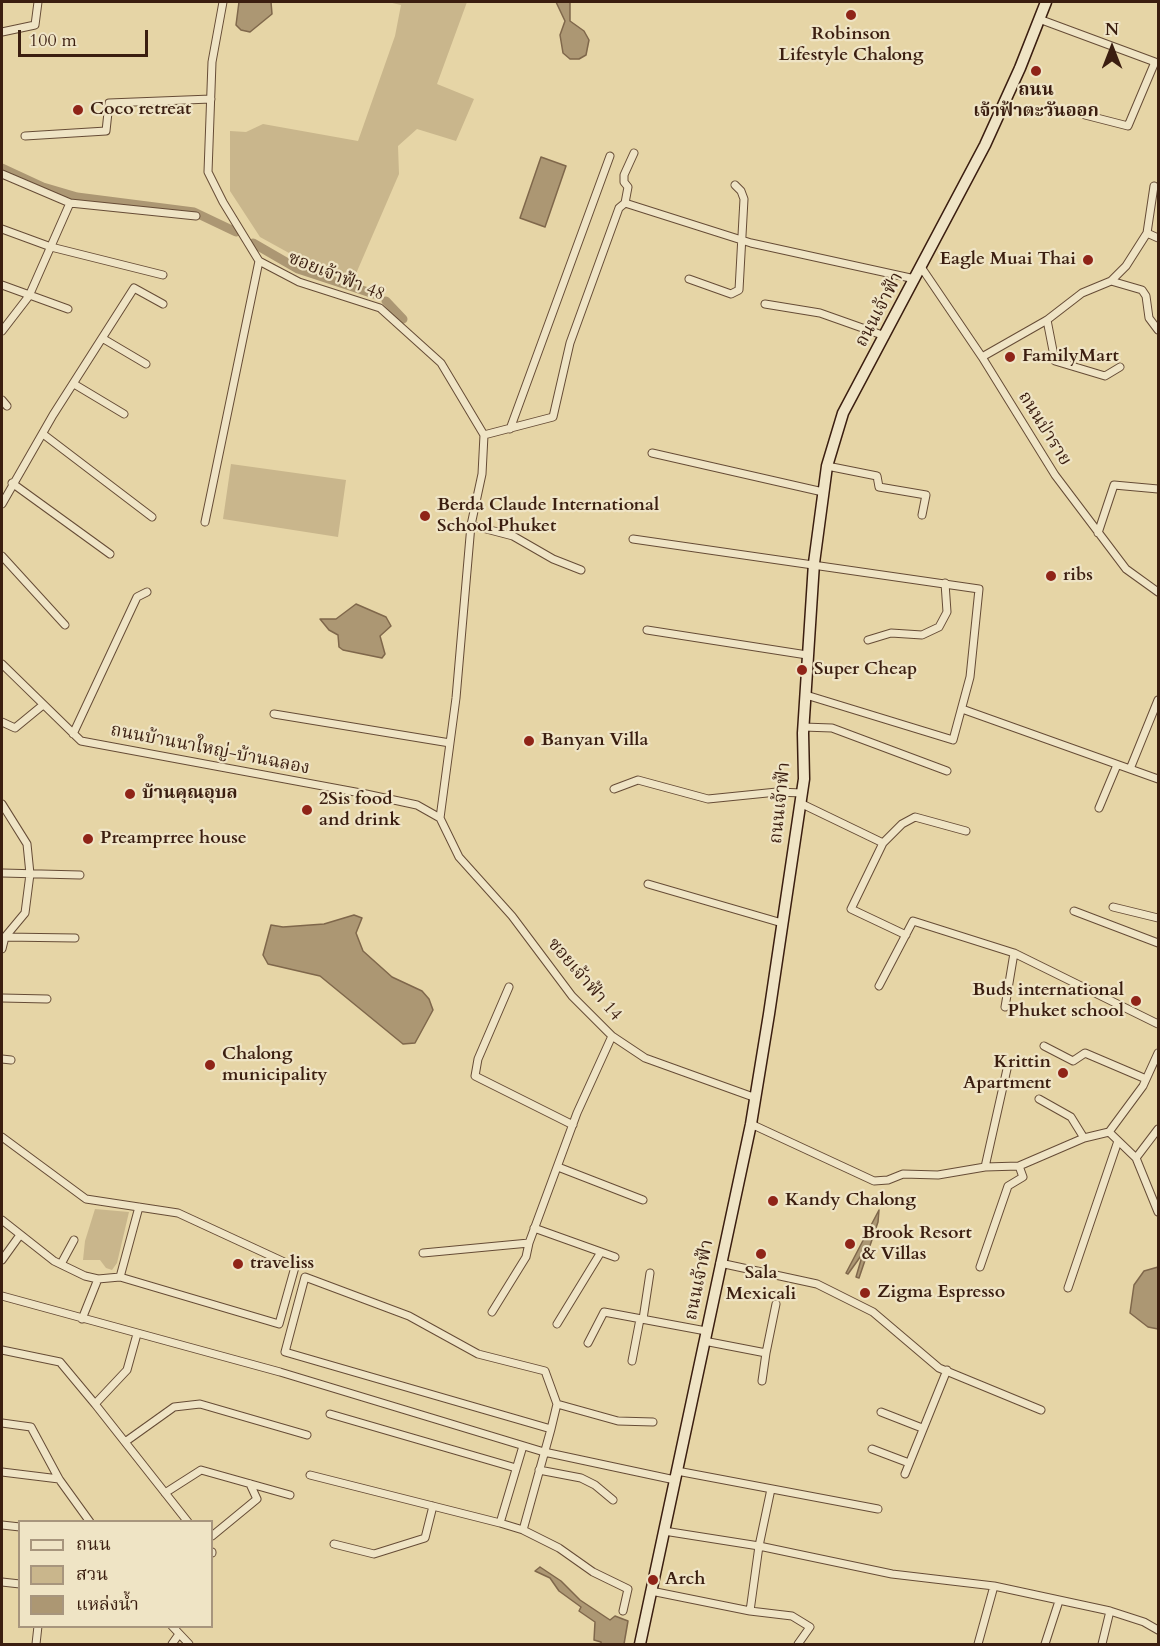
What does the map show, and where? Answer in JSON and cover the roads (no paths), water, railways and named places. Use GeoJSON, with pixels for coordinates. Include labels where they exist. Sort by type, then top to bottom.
{"type":"FeatureCollection","features":[{"type":"Feature","properties":{"kind":"main road","name":"ถนนเจ้าฟ้า"},"geometry":{"type":"LineString","coordinates":[[640,1644],[756,1098],[801,798],[803,727],[814,563],[827,466],[843,413],[985,145],[1046,2]]}},
{"type":"Feature","properties":{"kind":"street"},"geometry":{"type":"LineString","coordinates":[[2,32],[35,25],[38,2]]}},
{"type":"Feature","properties":{"kind":"street","name":"ซอยเจ้าฟ้า 48"},"geometry":{"type":"LineString","coordinates":[[223,2],[212,62],[208,172],[260,261],[299,282],[380,308],[441,363],[484,435]]}},
{"type":"Feature","properties":{"kind":"street"},"geometry":{"type":"LineString","coordinates":[[1040,19],[1155,62],[1128,126],[1085,115]]}},
{"type":"Feature","properties":{"kind":"street"},"geometry":{"type":"LineString","coordinates":[[26,136],[106,131],[109,103],[211,99]]}},
{"type":"Feature","properties":{"kind":"street"},"geometry":{"type":"LineString","coordinates":[[440,818],[450,743],[471,525],[482,474],[484,435],[553,417],[570,344],[619,208],[625,203],[628,187],[624,182],[624,175],[634,153]]}},
{"type":"Feature","properties":{"kind":"street"},"geometry":{"type":"LineString","coordinates":[[510,429],[610,156]]}},
{"type":"Feature","properties":{"kind":"street"},"geometry":{"type":"LineString","coordinates":[[2,174],[70,203],[196,216]]}},
{"type":"Feature","properties":{"kind":"street"},"geometry":{"type":"LineString","coordinates":[[689,279],[731,294],[738,292],[744,199],[741,191],[735,185]]}},
{"type":"Feature","properties":{"kind":"street"},"geometry":{"type":"LineString","coordinates":[[981,357],[1047,320],[1082,293],[1111,281],[1126,266],[1147,233],[1154,186]]}},
{"type":"Feature","properties":{"kind":"street"},"geometry":{"type":"LineString","coordinates":[[2,331],[29,296],[70,203]]}},
{"type":"Feature","properties":{"kind":"street"},"geometry":{"type":"LineString","coordinates":[[625,203],[742,241],[915,279]]}},
{"type":"Feature","properties":{"kind":"street"},"geometry":{"type":"LineString","coordinates":[[2,228],[51,247],[163,275]]}},
{"type":"Feature","properties":{"kind":"street"},"geometry":{"type":"LineString","coordinates":[[1147,233],[1158,238]]}},
{"type":"Feature","properties":{"kind":"street"},"geometry":{"type":"LineString","coordinates":[[205,522],[260,261]]}},
{"type":"Feature","properties":{"kind":"street","name":"ถนนป่าราย"},"geometry":{"type":"LineString","coordinates":[[921,267],[1055,475],[1126,569],[1158,592]]}},
{"type":"Feature","properties":{"kind":"street"},"geometry":{"type":"LineString","coordinates":[[1111,281],[1142,290],[1146,296],[1149,318],[1158,330]]}},
{"type":"Feature","properties":{"kind":"street"},"geometry":{"type":"LineString","coordinates":[[2,285],[68,309]]}},
{"type":"Feature","properties":{"kind":"street"},"geometry":{"type":"LineString","coordinates":[[2,504],[12,483],[134,288],[163,304]]}},
{"type":"Feature","properties":{"kind":"street"},"geometry":{"type":"LineString","coordinates":[[765,304],[820,313],[885,336]]}},
{"type":"Feature","properties":{"kind":"street"},"geometry":{"type":"LineString","coordinates":[[1047,320],[1055,361],[1105,376],[1120,367]]}},
{"type":"Feature","properties":{"kind":"street"},"geometry":{"type":"LineString","coordinates":[[102,338],[146,364]]}},
{"type":"Feature","properties":{"kind":"street"},"geometry":{"type":"LineString","coordinates":[[74,384],[124,414]]}},
{"type":"Feature","properties":{"kind":"street"},"geometry":{"type":"LineString","coordinates":[[43,434],[153,517]]}},
{"type":"Feature","properties":{"kind":"street"},"geometry":{"type":"LineString","coordinates":[[652,453],[823,492]]}},
{"type":"Feature","properties":{"kind":"street"},"geometry":{"type":"LineString","coordinates":[[827,466],[877,476],[879,487],[926,495],[922,515]]}},
{"type":"Feature","properties":{"kind":"street"},"geometry":{"type":"LineString","coordinates":[[12,483],[110,554]]}},
{"type":"Feature","properties":{"kind":"street"},"geometry":{"type":"LineString","coordinates":[[1098,533],[1114,485],[1158,489]]}},
{"type":"Feature","properties":{"kind":"street"},"geometry":{"type":"LineString","coordinates":[[471,525],[513,536],[552,559],[581,570]]}},
{"type":"Feature","properties":{"kind":"street"},"geometry":{"type":"LineString","coordinates":[[633,538],[979,589],[970,677],[953,740],[806,695]]}},
{"type":"Feature","properties":{"kind":"street"},"geometry":{"type":"LineString","coordinates":[[2,556],[65,625]]}},
{"type":"Feature","properties":{"kind":"street"},"geometry":{"type":"LineString","coordinates":[[868,640],[891,633],[922,635],[939,627],[947,612],[945,583]]}},
{"type":"Feature","properties":{"kind":"street"},"geometry":{"type":"LineString","coordinates":[[73,734],[136,597],[147,592]]}},
{"type":"Feature","properties":{"kind":"street"},"geometry":{"type":"LineString","coordinates":[[647,630],[807,655]]}},
{"type":"Feature","properties":{"kind":"street","name":"ถนนบ้านนาใหญ่-บ้านฉลอง"},"geometry":{"type":"LineString","coordinates":[[2,664],[81,741],[417,805],[440,818]]}},
{"type":"Feature","properties":{"kind":"street"},"geometry":{"type":"LineString","coordinates":[[1130,769],[1158,700]]}},
{"type":"Feature","properties":{"kind":"street"},"geometry":{"type":"LineString","coordinates":[[2,722],[15,729],[43,705]]}},
{"type":"Feature","properties":{"kind":"street"},"geometry":{"type":"LineString","coordinates":[[962,709],[1158,778]]}},
{"type":"Feature","properties":{"kind":"street"},"geometry":{"type":"LineString","coordinates":[[274,714],[450,743]]}},
{"type":"Feature","properties":{"kind":"street"},"geometry":{"type":"LineString","coordinates":[[803,727],[832,728],[947,771]]}},
{"type":"Feature","properties":{"kind":"street"},"geometry":{"type":"LineString","coordinates":[[1099,808],[1117,765]]}},
{"type":"Feature","properties":{"kind":"street"},"geometry":{"type":"LineString","coordinates":[[614,789],[638,780],[708,798],[777,792],[801,798],[883,843]]}},
{"type":"Feature","properties":{"kind":"street"},"geometry":{"type":"LineString","coordinates":[[2,806],[27,844],[30,874],[25,913],[3,937],[2,949]]}},
{"type":"Feature","properties":{"kind":"street","name":"ซอยเจ้าฟ้า 14"},"geometry":{"type":"LineString","coordinates":[[440,818],[459,857],[512,916],[572,996],[612,1036],[645,1058],[756,1098]]}},
{"type":"Feature","properties":{"kind":"street"},"geometry":{"type":"LineString","coordinates":[[906,935],[851,909],[883,843],[902,824],[915,818],[966,831]]}},
{"type":"Feature","properties":{"kind":"street"},"geometry":{"type":"LineString","coordinates":[[2,873],[80,875]]}},
{"type":"Feature","properties":{"kind":"street"},"geometry":{"type":"LineString","coordinates":[[648,884],[782,923]]}},
{"type":"Feature","properties":{"kind":"street"},"geometry":{"type":"LineString","coordinates":[[1113,908],[1158,918]]}},
{"type":"Feature","properties":{"kind":"street"},"geometry":{"type":"LineString","coordinates":[[1074,911],[1158,943]]}},
{"type":"Feature","properties":{"kind":"street"},"geometry":{"type":"LineString","coordinates":[[879,986],[913,921],[1014,953],[1158,1024]]}},
{"type":"Feature","properties":{"kind":"street"},"geometry":{"type":"LineString","coordinates":[[3,937],[75,938]]}},
{"type":"Feature","properties":{"kind":"street"},"geometry":{"type":"LineString","coordinates":[[1005,1007],[1014,953]]}},
{"type":"Feature","properties":{"kind":"street"},"geometry":{"type":"LineString","coordinates":[[509,987],[478,1059],[474,1076],[573,1125]]}},
{"type":"Feature","properties":{"kind":"street"},"geometry":{"type":"LineString","coordinates":[[2,998],[47,999]]}},
{"type":"Feature","properties":{"kind":"street"},"geometry":{"type":"LineString","coordinates":[[492,1312],[526,1257],[529,1242],[573,1125],[612,1036]]}},
{"type":"Feature","properties":{"kind":"street"},"geometry":{"type":"LineString","coordinates":[[1044,1046],[1073,1061],[1085,1053],[1146,1079]]}},
{"type":"Feature","properties":{"kind":"street"},"geometry":{"type":"LineString","coordinates":[[751,1124],[874,1181],[888,1180],[903,1174],[938,1175],[985,1167],[1019,1166],[1084,1138],[1109,1132],[1146,1079],[1158,1053]]}},
{"type":"Feature","properties":{"kind":"street"},"geometry":{"type":"LineString","coordinates":[[2,1059],[10,1060]]}},
{"type":"Feature","properties":{"kind":"street"},"geometry":{"type":"LineString","coordinates":[[985,1167],[1007,1069]]}},
{"type":"Feature","properties":{"kind":"street"},"geometry":{"type":"LineString","coordinates":[[1039,1099],[1071,1117],[1084,1138]]}},
{"type":"Feature","properties":{"kind":"street"},"geometry":{"type":"LineString","coordinates":[[1136,1158],[1158,1129]]}},
{"type":"Feature","properties":{"kind":"street"},"geometry":{"type":"LineString","coordinates":[[1109,1132],[1136,1158],[1158,1212]]}},
{"type":"Feature","properties":{"kind":"street"},"geometry":{"type":"LineString","coordinates":[[2,1137],[86,1199],[178,1213],[295,1267],[279,1324],[120,1277],[98,1279],[61,1264],[2,1220]]}},
{"type":"Feature","properties":{"kind":"street"},"geometry":{"type":"LineString","coordinates":[[1068,1288],[1118,1141]]}},
{"type":"Feature","properties":{"kind":"street"},"geometry":{"type":"LineString","coordinates":[[980,1267],[1008,1186],[1023,1177],[1019,1166]]}},
{"type":"Feature","properties":{"kind":"street"},"geometry":{"type":"LineString","coordinates":[[558,1167],[643,1200]]}},
{"type":"Feature","properties":{"kind":"street"},"geometry":{"type":"LineString","coordinates":[[120,1277],[139,1207]]}},
{"type":"Feature","properties":{"kind":"street"},"geometry":{"type":"LineString","coordinates":[[534,1228],[615,1257]]}},
{"type":"Feature","properties":{"kind":"street"},"geometry":{"type":"LineString","coordinates":[[2,1260],[20,1235]]}},
{"type":"Feature","properties":{"kind":"street"},"geometry":{"type":"LineString","coordinates":[[61,1264],[74,1240]]}},
{"type":"Feature","properties":{"kind":"street"},"geometry":{"type":"LineString","coordinates":[[423,1253],[529,1242]]}},
{"type":"Feature","properties":{"kind":"street"},"geometry":{"type":"LineString","coordinates":[[557,1324],[601,1252]]}},
{"type":"Feature","properties":{"kind":"street"},"geometry":{"type":"LineString","coordinates":[[720,1263],[817,1284],[873,1312],[939,1368],[1041,1410]]}},
{"type":"Feature","properties":{"kind":"street"},"geometry":{"type":"LineString","coordinates":[[632,1361],[650,1273]]}},
{"type":"Feature","properties":{"kind":"street"},"geometry":{"type":"LineString","coordinates":[[523,1530],[551,1430],[556,1404],[545,1371],[478,1354],[409,1316],[305,1277],[285,1352],[551,1430]]}},
{"type":"Feature","properties":{"kind":"street"},"geometry":{"type":"LineString","coordinates":[[82,1319],[98,1279]]}},
{"type":"Feature","properties":{"kind":"street"},"geometry":{"type":"LineString","coordinates":[[2,1296],[280,1372],[544,1452],[878,1509]]}},
{"type":"Feature","properties":{"kind":"street"},"geometry":{"type":"LineString","coordinates":[[762,1381],[776,1304]]}},
{"type":"Feature","properties":{"kind":"street"},"geometry":{"type":"LineString","coordinates":[[588,1343],[604,1312],[641,1319],[766,1353]]}},
{"type":"Feature","properties":{"kind":"street"},"geometry":{"type":"LineString","coordinates":[[95,1404],[127,1370],[137,1334]]}},
{"type":"Feature","properties":{"kind":"street"},"geometry":{"type":"LineString","coordinates":[[2,1350],[60,1362],[187,1520]]}},
{"type":"Feature","properties":{"kind":"street"},"geometry":{"type":"LineString","coordinates":[[905,1474],[947,1371]]}},
{"type":"Feature","properties":{"kind":"street"},"geometry":{"type":"LineString","coordinates":[[125,1442],[174,1407],[200,1404],[307,1435]]}},
{"type":"Feature","properties":{"kind":"street"},"geometry":{"type":"LineString","coordinates":[[556,1404],[618,1421],[653,1422]]}},
{"type":"Feature","properties":{"kind":"street"},"geometry":{"type":"LineString","coordinates":[[881,1412],[922,1428]]}},
{"type":"Feature","properties":{"kind":"street"},"geometry":{"type":"LineString","coordinates":[[330,1414],[516,1468]]}},
{"type":"Feature","properties":{"kind":"street"},"geometry":{"type":"LineString","coordinates":[[2,1423],[31,1427],[59,1479],[89,1520]]}},
{"type":"Feature","properties":{"kind":"street"},"geometry":{"type":"LineString","coordinates":[[500,1523],[523,1446]]}},
{"type":"Feature","properties":{"kind":"street"},"geometry":{"type":"LineString","coordinates":[[872,1449],[909,1463]]}},
{"type":"Feature","properties":{"kind":"street"},"geometry":{"type":"LineString","coordinates":[[165,1493],[201,1470],[290,1495]]}},
{"type":"Feature","properties":{"kind":"street"},"geometry":{"type":"LineString","coordinates":[[539,1470],[581,1478],[595,1485],[613,1500]]}},
{"type":"Feature","properties":{"kind":"street"},"geometry":{"type":"LineString","coordinates":[[2,1472],[59,1479]]}},
{"type":"Feature","properties":{"kind":"street"},"geometry":{"type":"LineString","coordinates":[[310,1475],[523,1530],[559,1548],[593,1572],[628,1589],[624,1611]]}},
{"type":"Feature","properties":{"kind":"street"},"geometry":{"type":"LineString","coordinates":[[213,1535],[257,1499],[250,1484]]}},
{"type":"Feature","properties":{"kind":"street"},"geometry":{"type":"LineString","coordinates":[[750,1611],[759,1546],[771,1489]]}},
{"type":"Feature","properties":{"kind":"street"},"geometry":{"type":"LineString","coordinates":[[334,1544],[374,1554],[425,1538],[433,1506]]}},
{"type":"Feature","properties":{"kind":"street"},"geometry":{"type":"LineString","coordinates":[[2,1525],[18,1527]]}},
{"type":"Feature","properties":{"kind":"street"},"geometry":{"type":"LineString","coordinates":[[664,1531],[759,1546],[892,1574],[994,1586],[1110,1611],[1144,1622],[1158,1630]]}},
{"type":"Feature","properties":{"kind":"street"},"geometry":{"type":"LineString","coordinates":[[2,1582],[18,1584]]}},
{"type":"Feature","properties":{"kind":"street"},"geometry":{"type":"LineString","coordinates":[[978,1644],[994,1586]]}},
{"type":"Feature","properties":{"kind":"street"},"geometry":{"type":"LineString","coordinates":[[651,1591],[750,1611],[792,1616],[810,1627],[798,1644]]}},
{"type":"Feature","properties":{"kind":"street"},"geometry":{"type":"LineString","coordinates":[[1045,1644],[1059,1601]]}},
{"type":"Feature","properties":{"kind":"street"},"geometry":{"type":"LineString","coordinates":[[1102,1644],[1110,1611]]}},
{"type":"Feature","properties":{"kind":"street"},"geometry":{"type":"LineString","coordinates":[[36,1644],[38,1628]]}},
{"type":"Feature","properties":{"kind":"street"},"geometry":{"type":"LineString","coordinates":[[174,1628],[189,1644]]}},
{"type":"Feature","properties":{"kind":"street"},"geometry":{"type":"LineString","coordinates":[[172,1644],[179,1634]]}},
{"type":"Feature","properties":{"kind":"water"},"geometry":{"type":"Polygon","coordinates":[[[239,2],[271,2],[272,14],[250,32],[241,30],[236,25],[239,2]]]}},
{"type":"Feature","properties":{"kind":"water"},"geometry":{"type":"Polygon","coordinates":[[[556,2],[570,2],[570,21],[584,31],[589,40],[586,55],[579,59],[570,59],[563,53],[560,35],[565,21],[556,2]]]}},
{"type":"Feature","properties":{"kind":"water"},"geometry":{"type":"Polygon","coordinates":[[[541,157],[566,166],[545,227],[520,218],[541,157]]]}},
{"type":"Feature","properties":{"kind":"water"},"geometry":{"type":"Polygon","coordinates":[[[356,604],[386,617],[391,626],[380,636],[385,654],[382,658],[343,650],[339,647],[338,635],[329,630],[320,619],[336,619],[356,604]]]}},
{"type":"Feature","properties":{"kind":"water"},"geometry":{"type":"Polygon","coordinates":[[[354,915],[362,918],[356,933],[363,951],[392,977],[422,991],[429,999],[433,1010],[415,1043],[403,1044],[320,976],[268,964],[263,955],[271,925],[283,927],[324,924],[354,915]]]}},
{"type":"Feature","properties":{"kind":"water"},"geometry":{"type":"Polygon","coordinates":[[[879,1210],[878,1222],[859,1278],[856,1277],[863,1253],[848,1274],[846,1273],[879,1210]]]}},
{"type":"Feature","properties":{"kind":"water"},"geometry":{"type":"Polygon","coordinates":[[[1158,1267],[1158,1329],[1148,1327],[1130,1313],[1134,1285],[1144,1271],[1158,1267]]]}},
{"type":"Feature","properties":{"kind":"water"},"geometry":{"type":"Polygon","coordinates":[[[540,1567],[561,1581],[580,1600],[610,1620],[615,1616],[628,1621],[624,1644],[601,1644],[594,1640],[595,1622],[579,1611],[581,1607],[559,1591],[550,1578],[535,1571],[540,1567]]]}},
{"type":"Feature","properties":{"kind":"waterway"},"geometry":{"type":"LineString","coordinates":[[2,168],[43,187],[77,197],[194,212],[236,232]]}},
{"type":"Feature","properties":{"kind":"waterway"},"geometry":{"type":"LineString","coordinates":[[253,243],[298,269],[377,295]]}},
{"type":"Feature","properties":{"kind":"waterway"},"geometry":{"type":"LineString","coordinates":[[386,301],[403,319]]}},
{"type":"Feature","properties":{"kind":"place","name":"Robinson Lifestyle Chalong"},"geometry":{"type":"Point","coordinates":[851,15]}},
{"type":"Feature","properties":{"kind":"place","name":"ถนน เจ้าฟ้าตะวันออก"},"geometry":{"type":"Point","coordinates":[1036,71]}},
{"type":"Feature","properties":{"kind":"place","name":"Coco retreat"},"geometry":{"type":"Point","coordinates":[78,110]}},
{"type":"Feature","properties":{"kind":"place","name":"Eagle Muai Thai"},"geometry":{"type":"Point","coordinates":[1088,260]}},
{"type":"Feature","properties":{"kind":"place","name":"FamilyMart"},"geometry":{"type":"Point","coordinates":[1010,357]}},
{"type":"Feature","properties":{"kind":"place","name":"Berda Claude International School Phuket"},"geometry":{"type":"Point","coordinates":[425,516]}},
{"type":"Feature","properties":{"kind":"place","name":"ribs"},"geometry":{"type":"Point","coordinates":[1051,576]}},
{"type":"Feature","properties":{"kind":"place","name":"Super Cheap"},"geometry":{"type":"Point","coordinates":[802,670]}},
{"type":"Feature","properties":{"kind":"place","name":"Banyan Villa"},"geometry":{"type":"Point","coordinates":[529,741]}},
{"type":"Feature","properties":{"kind":"place","name":"บ้านคุณอุบล"},"geometry":{"type":"Point","coordinates":[130,794]}},
{"type":"Feature","properties":{"kind":"place","name":"2Sis food and drink"},"geometry":{"type":"Point","coordinates":[307,810]}},
{"type":"Feature","properties":{"kind":"place","name":"Preamprree house"},"geometry":{"type":"Point","coordinates":[88,839]}},
{"type":"Feature","properties":{"kind":"place","name":"Buds international Phuket school"},"geometry":{"type":"Point","coordinates":[1136,1001]}},
{"type":"Feature","properties":{"kind":"place","name":"Chalong municipality"},"geometry":{"type":"Point","coordinates":[210,1065]}},
{"type":"Feature","properties":{"kind":"place","name":"Krittin Apartment"},"geometry":{"type":"Point","coordinates":[1063,1073]}},
{"type":"Feature","properties":{"kind":"place","name":"Kandy Chalong"},"geometry":{"type":"Point","coordinates":[773,1201]}},
{"type":"Feature","properties":{"kind":"place","name":"Brook Resort & Villas"},"geometry":{"type":"Point","coordinates":[850,1244]}},
{"type":"Feature","properties":{"kind":"place","name":"Sala Mexicali"},"geometry":{"type":"Point","coordinates":[761,1254]}},
{"type":"Feature","properties":{"kind":"place","name":"traveliss"},"geometry":{"type":"Point","coordinates":[238,1264]}},
{"type":"Feature","properties":{"kind":"place","name":"Zigma Espresso"},"geometry":{"type":"Point","coordinates":[865,1293]}},
{"type":"Feature","properties":{"kind":"place","name":"Arch"},"geometry":{"type":"Point","coordinates":[653,1580]}}]}
